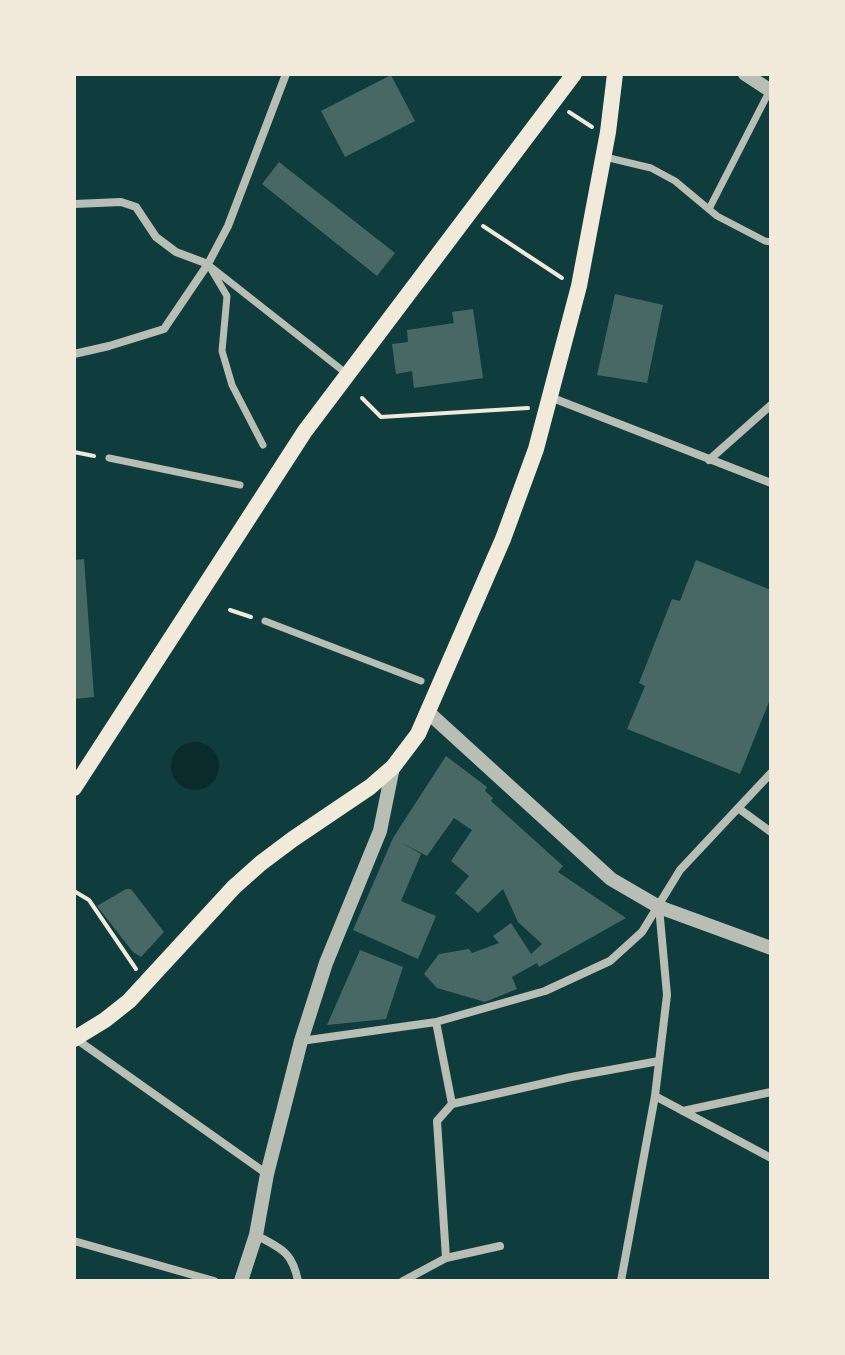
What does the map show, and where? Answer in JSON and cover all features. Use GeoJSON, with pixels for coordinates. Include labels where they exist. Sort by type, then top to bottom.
{"type":"FeatureCollection","features":[{"type":"Feature","properties":{"kind":"main road"},"geometry":{"type":"LineString","coordinates":[[74,788],[264,491],[347,374],[574,74]]}},
{"type":"Feature","properties":{"kind":"main road"},"geometry":{"type":"LineString","coordinates":[[75,1039],[105,1020],[147,984],[234,887],[261,863],[370,787],[393,767],[418,734],[503,539],[536,449],[579,286],[604,156],[615,74]]}},
{"type":"Feature","properties":{"kind":"street"},"geometry":{"type":"LineString","coordinates":[[74,354],[164,329],[208,264],[228,226],[286,74]]}},
{"type":"Feature","properties":{"kind":"street"},"geometry":{"type":"LineString","coordinates":[[709,209],[771,91],[745,74]]}},
{"type":"Feature","properties":{"kind":"street"},"geometry":{"type":"LineString","coordinates":[[604,156],[651,168],[675,181],[709,209],[771,242]]}},
{"type":"Feature","properties":{"kind":"street"},"geometry":{"type":"LineString","coordinates":[[74,204],[121,202],[136,207],[156,237],[176,252],[208,264],[347,374]]}},
{"type":"Feature","properties":{"kind":"street"},"geometry":{"type":"LineString","coordinates":[[208,264],[227,296],[222,351],[232,385],[263,445]]}},
{"type":"Feature","properties":{"kind":"street"},"geometry":{"type":"LineString","coordinates":[[550,397],[771,483]]}},
{"type":"Feature","properties":{"kind":"street"},"geometry":{"type":"LineString","coordinates":[[709,460],[771,405]]}},
{"type":"Feature","properties":{"kind":"street"},"geometry":{"type":"LineString","coordinates":[[109,458],[240,485]]}},
{"type":"Feature","properties":{"kind":"street"},"geometry":{"type":"LineString","coordinates":[[265,621],[421,681]]}},
{"type":"Feature","properties":{"kind":"street"},"geometry":{"type":"LineString","coordinates":[[429,713],[611,879],[659,907],[771,948]]}},
{"type":"Feature","properties":{"kind":"street"},"geometry":{"type":"LineString","coordinates":[[241,1281],[256,1235],[267,1174],[301,1041],[331,951],[380,831],[393,767]]}},
{"type":"Feature","properties":{"kind":"street"},"geometry":{"type":"LineString","coordinates":[[301,1041],[436,1022],[545,991],[610,961],[642,932],[680,870],[771,773]]}},
{"type":"Feature","properties":{"kind":"street"},"geometry":{"type":"LineString","coordinates":[[738,808],[771,832]]}},
{"type":"Feature","properties":{"kind":"street"},"geometry":{"type":"LineString","coordinates":[[621,1281],[655,1096],[667,995],[659,907]]}},
{"type":"Feature","properties":{"kind":"street"},"geometry":{"type":"LineString","coordinates":[[436,1022],[452,1104]]}},
{"type":"Feature","properties":{"kind":"street"},"geometry":{"type":"LineString","coordinates":[[75,1039],[267,1174]]}},
{"type":"Feature","properties":{"kind":"street"},"geometry":{"type":"LineString","coordinates":[[446,1258],[437,1121],[452,1104],[659,1061]]}},
{"type":"Feature","properties":{"kind":"street"},"geometry":{"type":"LineString","coordinates":[[683,1111],[771,1092]]}},
{"type":"Feature","properties":{"kind":"street"},"geometry":{"type":"LineString","coordinates":[[655,1096],[771,1158]]}},
{"type":"Feature","properties":{"kind":"street"},"geometry":{"type":"LineString","coordinates":[[256,1235],[284,1250],[294,1264],[298,1281]]}},
{"type":"Feature","properties":{"kind":"street"},"geometry":{"type":"LineString","coordinates":[[74,1241],[214,1281]]}},
{"type":"Feature","properties":{"kind":"street"},"geometry":{"type":"LineString","coordinates":[[403,1281],[446,1258],[500,1246]]}},
{"type":"Feature","properties":{"kind":"path"},"geometry":{"type":"LineString","coordinates":[[562,107],[597,130]]}},
{"type":"Feature","properties":{"kind":"path"},"geometry":{"type":"LineString","coordinates":[[468,216],[544,268],[579,286]]}},
{"type":"Feature","properties":{"kind":"path"},"geometry":{"type":"LineString","coordinates":[[362,398],[381,417],[528,408]]}},
{"type":"Feature","properties":{"kind":"path"},"geometry":{"type":"LineString","coordinates":[[74,452],[109,458]]}},
{"type":"Feature","properties":{"kind":"path"},"geometry":{"type":"LineString","coordinates":[[230,610],[265,621]]}},
{"type":"Feature","properties":{"kind":"path"},"geometry":{"type":"LineString","coordinates":[[74,891],[89,900],[147,984]]}},
{"type":"Feature","properties":{"kind":"water"},"geometry":{"type":"Polygon","coordinates":[[[195,742],[212,749],[219,766],[212,783],[195,790],[178,783],[171,766],[178,749],[195,742]]]}},
{"type":"Feature","properties":{"kind":"building"},"geometry":{"type":"Polygon","coordinates":[[[391,75],[415,121],[345,157],[321,111],[391,75]]]}},
{"type":"Feature","properties":{"kind":"building"},"geometry":{"type":"Polygon","coordinates":[[[279,162],[395,253],[377,276],[262,184],[279,162]]]}},
{"type":"Feature","properties":{"kind":"building"},"geometry":{"type":"Polygon","coordinates":[[[615,294],[663,305],[647,383],[597,375],[615,294]]]}},
{"type":"Feature","properties":{"kind":"building"},"geometry":{"type":"Polygon","coordinates":[[[473,309],[483,378],[414,388],[412,371],[396,374],[392,344],[408,342],[407,330],[454,323],[452,312],[473,309]]]}},
{"type":"Feature","properties":{"kind":"building"},"geometry":{"type":"Polygon","coordinates":[[[84,559],[94,697],[74,699],[74,560],[84,559]]]}},
{"type":"Feature","properties":{"kind":"building"},"geometry":{"type":"Polygon","coordinates":[[[696,560],[771,590],[771,697],[740,774],[627,729],[645,686],[639,683],[672,599],[680,601],[696,560]]]}},
{"type":"Feature","properties":{"kind":"building"},"geometry":{"type":"Polygon","coordinates":[[[446,756],[487,787],[485,791],[493,798],[491,801],[563,866],[558,872],[626,918],[539,967],[537,963],[512,977],[517,989],[485,1002],[437,988],[424,974],[439,954],[469,949],[472,953],[499,943],[493,936],[511,923],[531,954],[542,944],[518,922],[503,889],[478,913],[455,893],[469,876],[451,861],[472,830],[454,818],[427,856],[402,843],[421,854],[401,901],[436,916],[418,959],[353,930],[393,838],[446,756]]]}},
{"type":"Feature","properties":{"kind":"building"},"geometry":{"type":"Polygon","coordinates":[[[131,889],[164,932],[141,957],[133,952],[97,906],[131,889]]]}},
{"type":"Feature","properties":{"kind":"building"},"geometry":{"type":"Polygon","coordinates":[[[360,950],[403,967],[386,1019],[327,1025],[360,950]]]}}]}
